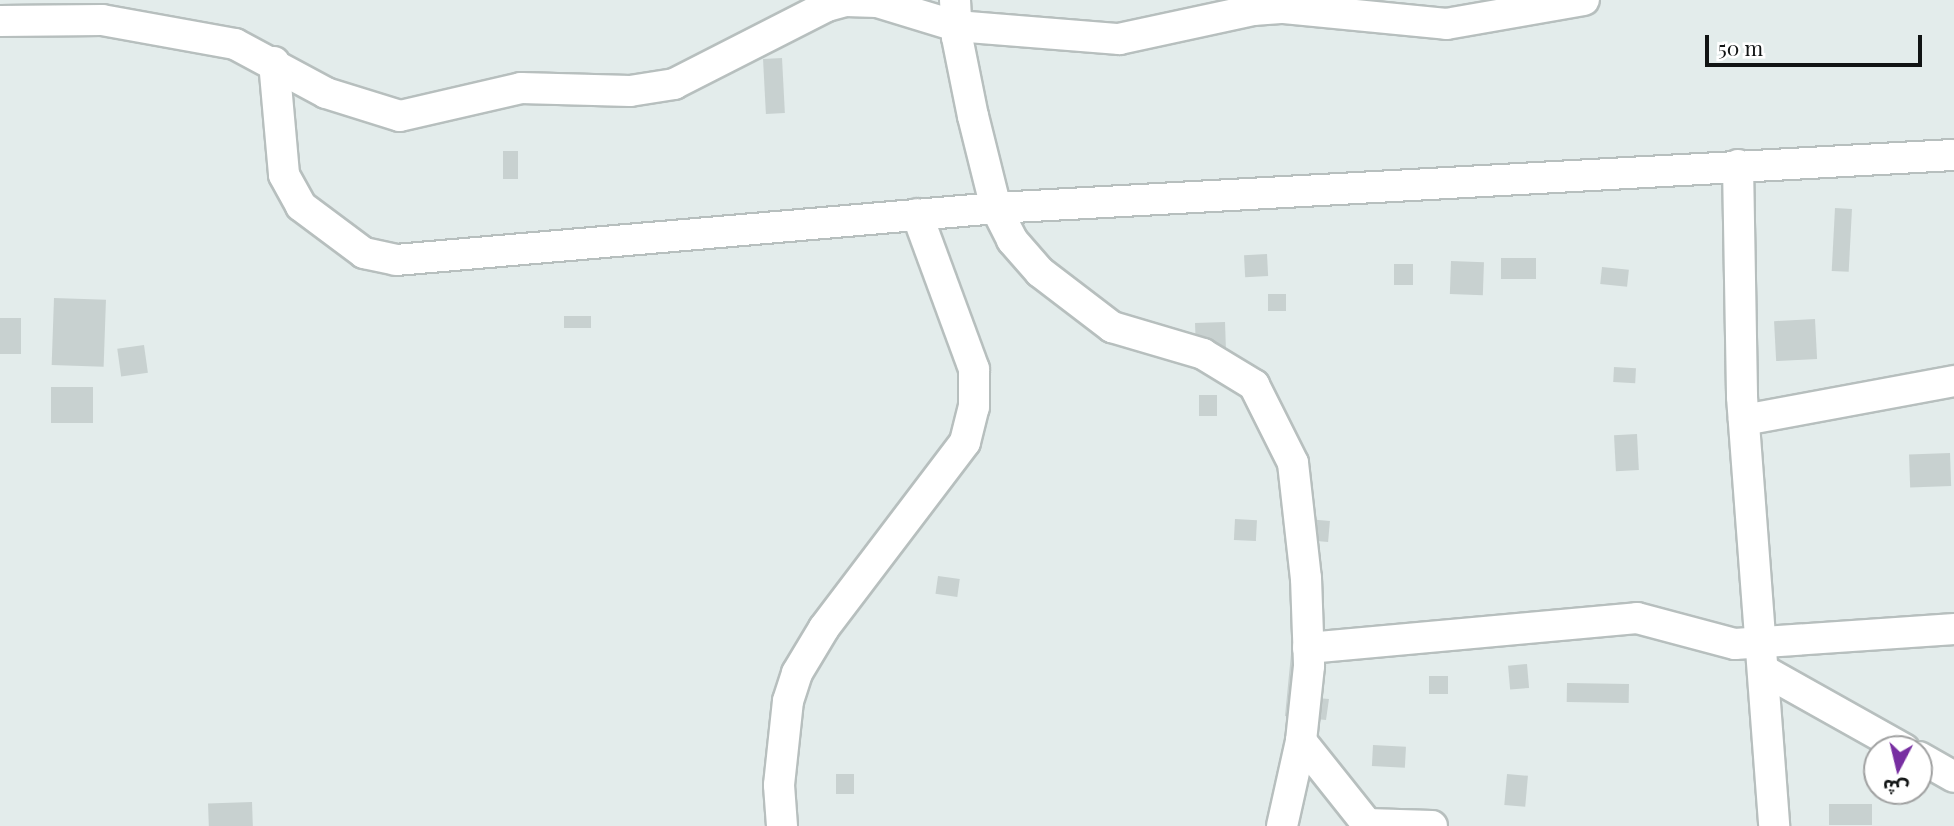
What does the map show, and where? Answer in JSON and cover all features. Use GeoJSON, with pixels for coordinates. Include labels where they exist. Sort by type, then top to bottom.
{"type":"FeatureCollection","features":[{"type":"Feature","properties":{"kind":"street"},"geometry":{"type":"LineString","coordinates":[[7,14],[102,20],[176,30],[235,44],[274,62],[326,93],[400,116],[521,88],[630,90],[674,83],[827,6],[846,1],[877,2],[1119,39],[1284,8],[1446,24],[1584,0]]}},
{"type":"Feature","properties":{"kind":"street"},"geometry":{"type":"LineString","coordinates":[[956,13],[996,208],[1012,240],[1040,272],[1112,327],[1203,354],[1254,385],[1293,463],[1306,578],[1308,648],[1301,741],[1282,826]]}},
{"type":"Feature","properties":{"kind":"street"},"geometry":{"type":"LineString","coordinates":[[274,62],[285,175],[301,206],[364,253],[396,260],[996,208],[1954,155]]}},
{"type":"Feature","properties":{"kind":"street"},"geometry":{"type":"LineString","coordinates":[[1738,165],[1744,419],[1774,826]]}},
{"type":"Feature","properties":{"kind":"street"},"geometry":{"type":"LineString","coordinates":[[782,826],[779,785],[788,701],[797,673],[824,628],[965,442],[974,407],[974,369],[918,214]]}},
{"type":"Feature","properties":{"kind":"street"},"geometry":{"type":"LineString","coordinates":[[1744,419],[1954,381]]}},
{"type":"Feature","properties":{"kind":"street"},"geometry":{"type":"LineString","coordinates":[[1308,648],[1637,618],[1762,656],[1883,735]]}},
{"type":"Feature","properties":{"kind":"street"},"geometry":{"type":"LineString","coordinates":[[1762,656],[1954,629]]}},
{"type":"Feature","properties":{"kind":"street"},"geometry":{"type":"LineString","coordinates":[[1301,741],[1367,824],[1433,826]]}},
{"type":"Feature","properties":{"kind":"street"},"geometry":{"type":"LineString","coordinates":[[1933,765],[1954,777]]}},
{"type":"Feature","properties":{"kind":"building"},"geometry":{"type":"Polygon","coordinates":[[[782,58],[785,113],[766,114],[763,59],[782,58]]]}},
{"type":"Feature","properties":{"kind":"building"},"geometry":{"type":"Polygon","coordinates":[[[503,151],[518,151],[518,179],[503,179],[503,151]]]}},
{"type":"Feature","properties":{"kind":"building"},"geometry":{"type":"Polygon","coordinates":[[[1835,208],[1852,209],[1849,272],[1832,271],[1835,208]]]}},
{"type":"Feature","properties":{"kind":"building"},"geometry":{"type":"Polygon","coordinates":[[[1267,254],[1268,276],[1245,277],[1244,255],[1267,254]]]}},
{"type":"Feature","properties":{"kind":"building"},"geometry":{"type":"Polygon","coordinates":[[[1501,258],[1536,258],[1536,279],[1501,279],[1501,258]]]}},
{"type":"Feature","properties":{"kind":"building"},"geometry":{"type":"Polygon","coordinates":[[[1451,261],[1484,262],[1483,295],[1450,294],[1451,261]]]}},
{"type":"Feature","properties":{"kind":"building"},"geometry":{"type":"Polygon","coordinates":[[[1394,264],[1413,264],[1413,285],[1394,285],[1394,264]]]}},
{"type":"Feature","properties":{"kind":"building"},"geometry":{"type":"Polygon","coordinates":[[[1602,267],[1629,270],[1627,287],[1600,284],[1602,267]]]}},
{"type":"Feature","properties":{"kind":"building"},"geometry":{"type":"Polygon","coordinates":[[[1268,294],[1286,294],[1286,311],[1268,311],[1268,294]]]}},
{"type":"Feature","properties":{"kind":"building"},"geometry":{"type":"Polygon","coordinates":[[[54,298],[106,300],[104,367],[52,365],[54,298]]]}},
{"type":"Feature","properties":{"kind":"building"},"geometry":{"type":"Polygon","coordinates":[[[564,316],[591,316],[591,328],[564,328],[564,316]]]}},
{"type":"Feature","properties":{"kind":"building"},"geometry":{"type":"Polygon","coordinates":[[[0,318],[21,318],[21,354],[0,354],[0,318]]]}},
{"type":"Feature","properties":{"kind":"building"},"geometry":{"type":"Polygon","coordinates":[[[1815,319],[1817,359],[1776,361],[1774,321],[1815,319]]]}},
{"type":"Feature","properties":{"kind":"building"},"geometry":{"type":"Polygon","coordinates":[[[1225,322],[1226,356],[1196,357],[1195,323],[1225,322]]]}},
{"type":"Feature","properties":{"kind":"building"},"geometry":{"type":"Polygon","coordinates":[[[144,345],[148,373],[121,376],[117,349],[144,345]]]}},
{"type":"Feature","properties":{"kind":"building"},"geometry":{"type":"Polygon","coordinates":[[[1614,367],[1636,368],[1635,383],[1613,382],[1614,367]]]}},
{"type":"Feature","properties":{"kind":"building"},"geometry":{"type":"Polygon","coordinates":[[[51,387],[93,387],[93,423],[51,423],[51,387]]]}},
{"type":"Feature","properties":{"kind":"building"},"geometry":{"type":"Polygon","coordinates":[[[1199,395],[1217,395],[1217,416],[1199,416],[1199,395]]]}},
{"type":"Feature","properties":{"kind":"building"},"geometry":{"type":"Polygon","coordinates":[[[1637,434],[1639,470],[1616,471],[1614,435],[1637,434]]]}},
{"type":"Feature","properties":{"kind":"building"},"geometry":{"type":"Polygon","coordinates":[[[1950,453],[1951,486],[1910,487],[1909,454],[1950,453]]]}},
{"type":"Feature","properties":{"kind":"building"},"geometry":{"type":"Polygon","coordinates":[[[1235,519],[1257,520],[1256,541],[1234,540],[1235,519]]]}},
{"type":"Feature","properties":{"kind":"building"},"geometry":{"type":"Polygon","coordinates":[[[1307,519],[1330,521],[1328,542],[1305,540],[1307,519]]]}},
{"type":"Feature","properties":{"kind":"building"},"geometry":{"type":"Polygon","coordinates":[[[938,576],[960,579],[957,597],[935,594],[938,576]]]}},
{"type":"Feature","properties":{"kind":"building"},"geometry":{"type":"Polygon","coordinates":[[[1291,654],[1309,656],[1305,697],[1329,699],[1326,720],[1285,716],[1291,654]]]}},
{"type":"Feature","properties":{"kind":"building"},"geometry":{"type":"Polygon","coordinates":[[[1527,664],[1529,688],[1510,690],[1508,666],[1527,664]]]}},
{"type":"Feature","properties":{"kind":"building"},"geometry":{"type":"Polygon","coordinates":[[[1429,676],[1448,676],[1448,694],[1429,694],[1429,676]]]}},
{"type":"Feature","properties":{"kind":"building"},"geometry":{"type":"Polygon","coordinates":[[[1567,683],[1629,684],[1629,703],[1567,702],[1567,683]]]}},
{"type":"Feature","properties":{"kind":"building"},"geometry":{"type":"Polygon","coordinates":[[[1373,745],[1406,747],[1405,768],[1372,766],[1373,745]]]}},
{"type":"Feature","properties":{"kind":"building"},"geometry":{"type":"Polygon","coordinates":[[[836,774],[854,774],[854,794],[836,794],[836,774]]]}},
{"type":"Feature","properties":{"kind":"building"},"geometry":{"type":"Polygon","coordinates":[[[1507,774],[1528,776],[1525,807],[1504,805],[1507,774]]]}},
{"type":"Feature","properties":{"kind":"building"},"geometry":{"type":"Polygon","coordinates":[[[252,802],[253,826],[209,826],[208,804],[252,802]]]}},
{"type":"Feature","properties":{"kind":"building"},"geometry":{"type":"Polygon","coordinates":[[[1829,804],[1872,805],[1872,825],[1829,825],[1829,804]]]}}]}
